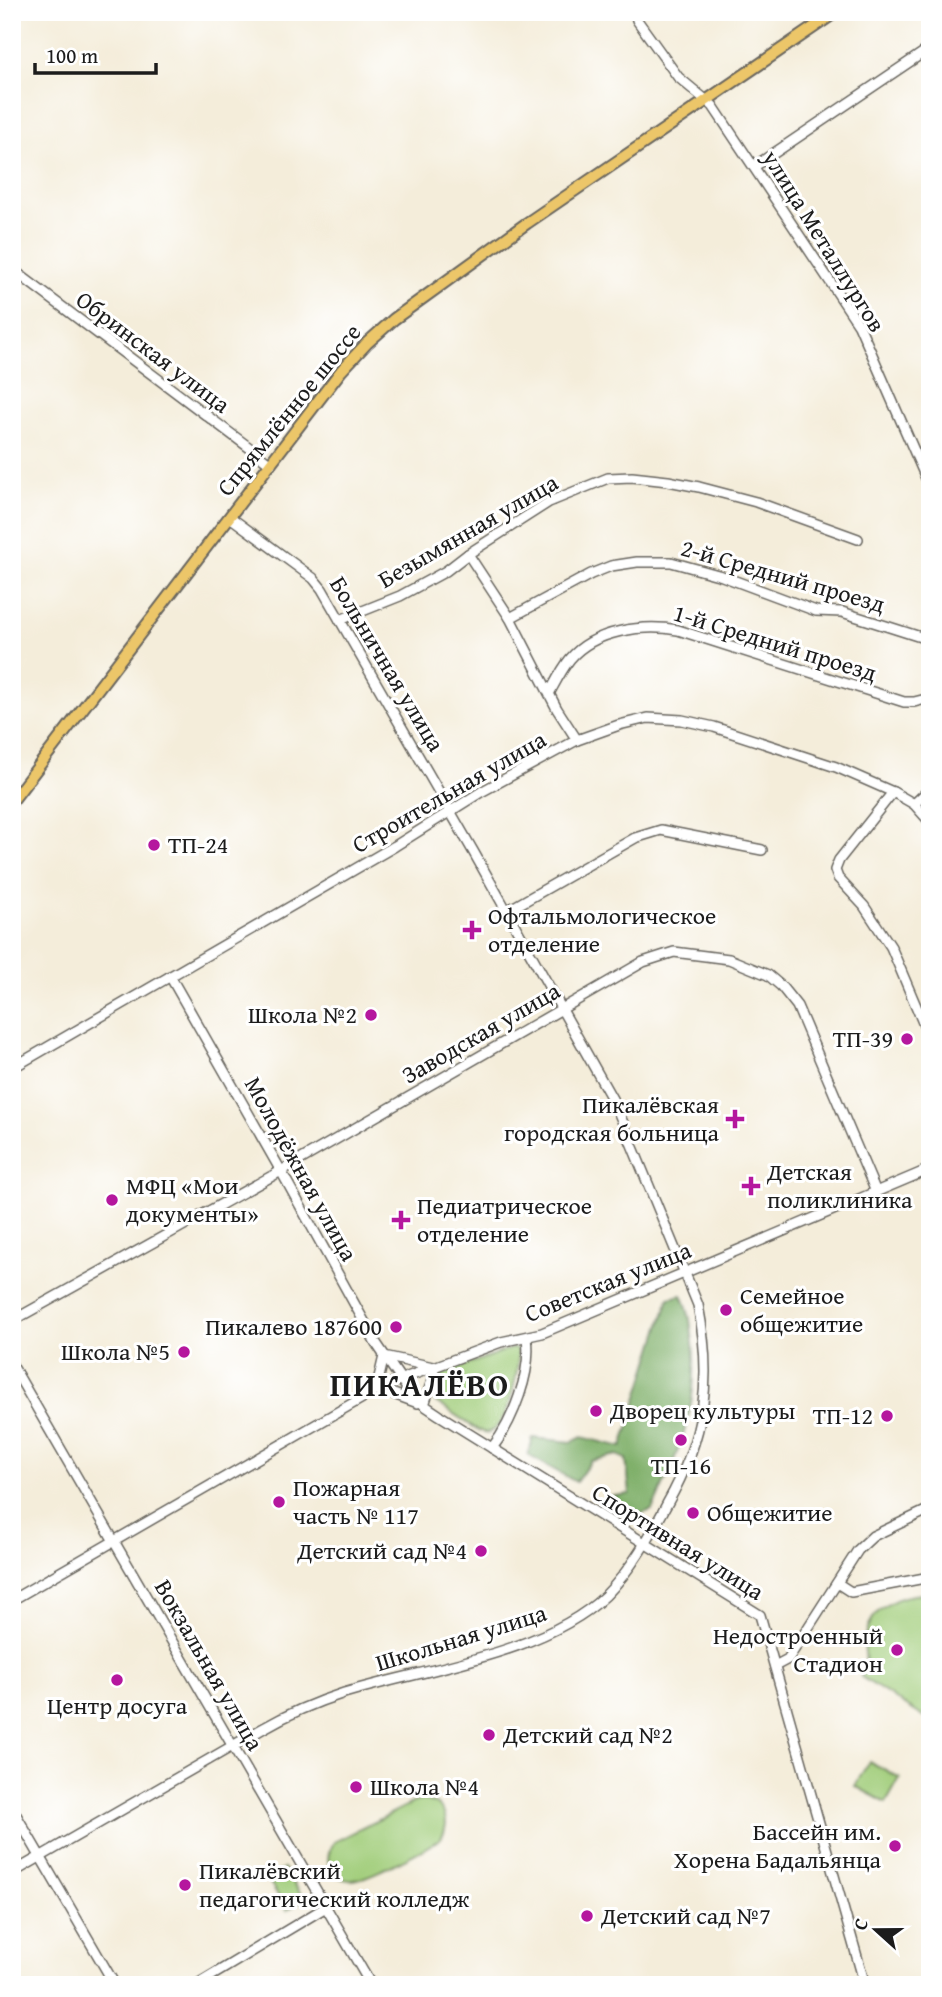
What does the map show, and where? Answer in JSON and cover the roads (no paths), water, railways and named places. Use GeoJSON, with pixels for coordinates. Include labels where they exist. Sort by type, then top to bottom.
{"type":"FeatureCollection","features":[{"type":"Feature","properties":{"kind":"main road","name":"Спрямлённое шоссе"},"geometry":{"type":"LineString","coordinates":[[12,800],[341,371],[383,327],[527,223],[836,12]]}},
{"type":"Feature","properties":{"kind":"street","name":"улица Металлургов"},"geometry":{"type":"LineString","coordinates":[[635,12],[637,20],[678,77],[709,100],[859,326],[930,486]]}},
{"type":"Feature","properties":{"kind":"street"},"geometry":{"type":"LineString","coordinates":[[755,166],[930,48]]}},
{"type":"Feature","properties":{"kind":"street","name":"Обринская улица"},"geometry":{"type":"LineString","coordinates":[[12,269],[271,464]]}},
{"type":"Feature","properties":{"kind":"street","name":"Безымянная улица"},"geometry":{"type":"LineString","coordinates":[[340,620],[400,596],[446,571],[549,502],[608,478],[632,477],[668,481],[756,502],[858,539]]}},
{"type":"Feature","properties":{"kind":"street","name":"Больничная улица"},"geometry":{"type":"LineString","coordinates":[[230,517],[313,578],[340,620],[616,1106],[684,1272]]}},
{"type":"Feature","properties":{"kind":"street"},"geometry":{"type":"LineString","coordinates":[[468,554],[509,618],[577,740]]}},
{"type":"Feature","properties":{"kind":"street","name":"2-й Средний проезд"},"geometry":{"type":"LineString","coordinates":[[509,618],[611,566],[637,562],[671,562],[722,576],[816,611],[842,612],[930,640]]}},
{"type":"Feature","properties":{"kind":"street","name":"1-й Средний проезд"},"geometry":{"type":"LineString","coordinates":[[550,692],[570,658],[586,645],[622,631],[643,627],[678,631],[904,702],[930,698]]}},
{"type":"Feature","properties":{"kind":"street","name":"Строительная улица"},"geometry":{"type":"LineString","coordinates":[[12,1068],[481,792],[577,740],[619,725],[648,718],[682,720],[715,727],[836,767],[893,792],[914,804],[930,822]]}},
{"type":"Feature","properties":{"kind":"street"},"geometry":{"type":"LineString","coordinates":[[914,804],[930,789]]}},
{"type":"Feature","properties":{"kind":"street"},"geometry":{"type":"LineString","coordinates":[[893,792],[839,860],[835,870],[838,878],[859,900],[891,947],[930,1039]]}},
{"type":"Feature","properties":{"kind":"street"},"geometry":{"type":"LineString","coordinates":[[507,911],[635,838],[661,830],[762,850]]}},
{"type":"Feature","properties":{"kind":"street","name":"Заводская улица"},"geometry":{"type":"LineString","coordinates":[[12,1321],[281,1171],[643,962],[674,952],[729,959],[768,975],[781,986],[797,1006],[876,1192]]}},
{"type":"Feature","properties":{"kind":"street","name":"Молодёжная улица"},"geometry":{"type":"LineString","coordinates":[[170,976],[399,1380]]}},
{"type":"Feature","properties":{"kind":"street","name":"Советская улица"},"geometry":{"type":"LineString","coordinates":[[12,1600],[376,1390],[501,1342],[527,1338],[930,1169]]}},
{"type":"Feature","properties":{"kind":"street","name":"Школьная улица"},"geometry":{"type":"LineString","coordinates":[[12,1873],[278,1720],[343,1693],[480,1657],[562,1627],[605,1596],[645,1542],[681,1478],[693,1451],[703,1413],[706,1369],[704,1334],[698,1305],[684,1272]]}},
{"type":"Feature","properties":{"kind":"street"},"geometry":{"type":"LineString","coordinates":[[492,1448],[512,1417],[529,1349],[527,1338]]}},
{"type":"Feature","properties":{"kind":"street"},"geometry":{"type":"LineString","coordinates":[[384,1356],[434,1367],[424,1405],[391,1392],[376,1390],[384,1356]]}},
{"type":"Feature","properties":{"kind":"street","name":"Вокзальная улица"},"geometry":{"type":"LineString","coordinates":[[12,1365],[371,1985]]}},
{"type":"Feature","properties":{"kind":"street","name":"Спортивная улица"},"geometry":{"type":"LineString","coordinates":[[399,1380],[424,1405],[760,1615],[865,1985]]}},
{"type":"Feature","properties":{"kind":"street"},"geometry":{"type":"LineString","coordinates":[[775,1666],[788,1659],[858,1550],[873,1536],[930,1509]]}},
{"type":"Feature","properties":{"kind":"street"},"geometry":{"type":"LineString","coordinates":[[837,1583],[851,1592],[930,1577]]}},
{"type":"Feature","properties":{"kind":"street"},"geometry":{"type":"LineString","coordinates":[[12,1808],[115,1985]]}},
{"type":"Feature","properties":{"kind":"street"},"geometry":{"type":"LineString","coordinates":[[195,1985],[326,1907]]}},
{"type":"Feature","properties":{"kind":"place","name":"ТП-24"},"geometry":{"type":"Point","coordinates":[154,845]}},
{"type":"Feature","properties":{"kind":"place","name":"Офтальмологическое отделение"},"geometry":{"type":"Point","coordinates":[472,930]}},
{"type":"Feature","properties":{"kind":"place","name":"Школа №2"},"geometry":{"type":"Point","coordinates":[371,1015]}},
{"type":"Feature","properties":{"kind":"place","name":"ТП-39"},"geometry":{"type":"Point","coordinates":[907,1039]}},
{"type":"Feature","properties":{"kind":"place","name":"Пикалёвская городская больница"},"geometry":{"type":"Point","coordinates":[735,1119]}},
{"type":"Feature","properties":{"kind":"place","name":"Детская поликлиника"},"geometry":{"type":"Point","coordinates":[751,1186]}},
{"type":"Feature","properties":{"kind":"place","name":"МФЦ «Мои документы»"},"geometry":{"type":"Point","coordinates":[112,1200]}},
{"type":"Feature","properties":{"kind":"place","name":"Педиатрическое отделение"},"geometry":{"type":"Point","coordinates":[401,1220]}},
{"type":"Feature","properties":{"kind":"place","name":"Семейное общежитие"},"geometry":{"type":"Point","coordinates":[726,1310]}},
{"type":"Feature","properties":{"kind":"place","name":"Пикалево 187600"},"geometry":{"type":"Point","coordinates":[396,1327]}},
{"type":"Feature","properties":{"kind":"place","name":"Школа №5"},"geometry":{"type":"Point","coordinates":[184,1352]}},
{"type":"Feature","properties":{"kind":"place","name":"Дворец культуры"},"geometry":{"type":"Point","coordinates":[596,1411]}},
{"type":"Feature","properties":{"kind":"place","name":"ТП-12"},"geometry":{"type":"Point","coordinates":[887,1416]}},
{"type":"Feature","properties":{"kind":"place","name":"ТП-16"},"geometry":{"type":"Point","coordinates":[681,1440]}},
{"type":"Feature","properties":{"kind":"place","name":"Пожарная часть № 117"},"geometry":{"type":"Point","coordinates":[279,1502]}},
{"type":"Feature","properties":{"kind":"place","name":"Общежитие"},"geometry":{"type":"Point","coordinates":[693,1513]}},
{"type":"Feature","properties":{"kind":"place","name":"Детский сад №4"},"geometry":{"type":"Point","coordinates":[481,1551]}},
{"type":"Feature","properties":{"kind":"place","name":"Недостроенный Стадион"},"geometry":{"type":"Point","coordinates":[897,1650]}},
{"type":"Feature","properties":{"kind":"place","name":"Центр досуга"},"geometry":{"type":"Point","coordinates":[117,1680]}},
{"type":"Feature","properties":{"kind":"place","name":"Детский сад №2"},"geometry":{"type":"Point","coordinates":[489,1735]}},
{"type":"Feature","properties":{"kind":"place","name":"Школа №4"},"geometry":{"type":"Point","coordinates":[356,1787]}},
{"type":"Feature","properties":{"kind":"place","name":"Бассейн им. Хорена Бадальянца"},"geometry":{"type":"Point","coordinates":[895,1846]}},
{"type":"Feature","properties":{"kind":"place","name":"Пикалёвский педагогический колледж"},"geometry":{"type":"Point","coordinates":[185,1885]}},
{"type":"Feature","properties":{"kind":"place","name":"Детский сад №7"},"geometry":{"type":"Point","coordinates":[587,1916]}},
{"type":"Feature","properties":{"kind":"district","name":"ПИКАЛЁВО"},"geometry":{"type":"Point","coordinates":[420,1385]}}]}
